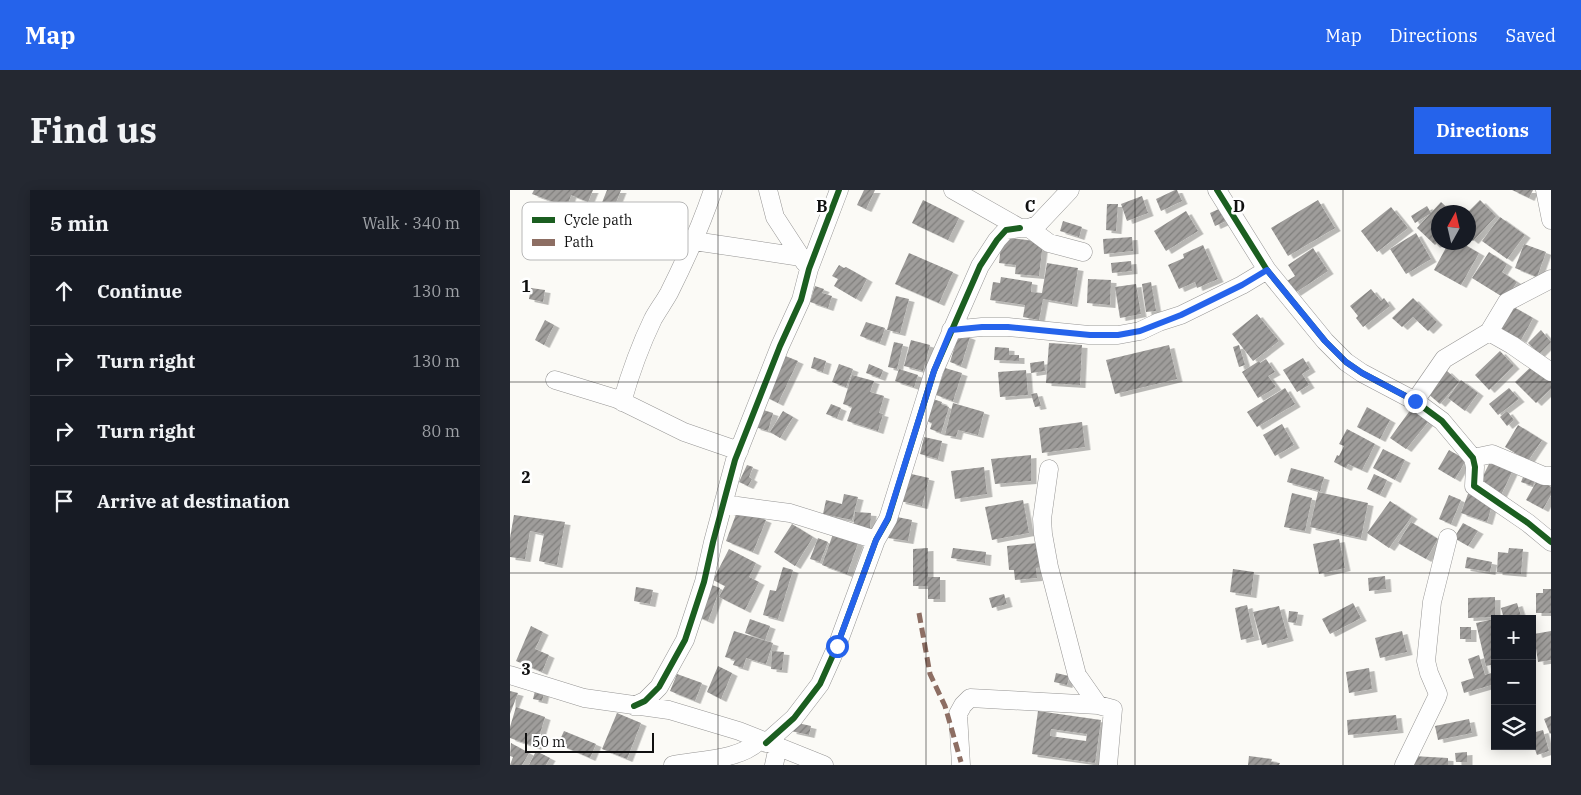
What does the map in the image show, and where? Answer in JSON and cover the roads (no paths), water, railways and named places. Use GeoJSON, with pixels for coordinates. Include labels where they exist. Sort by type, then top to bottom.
{"type":"FeatureCollection","features":[{"type":"Feature","properties":{"kind":"street"},"geometry":{"type":"LineString","coordinates":[[688,253],[704,218],[713,190]]}},
{"type":"Feature","properties":{"kind":"street"},"geometry":{"type":"LineString","coordinates":[[768,190],[775,217],[805,263]]}},
{"type":"Feature","properties":{"kind":"street"},"geometry":{"type":"LineString","coordinates":[[634,706],[645,701],[666,678],[685,640],[704,582],[739,451],[800,300],[805,263],[839,190]]}},
{"type":"Feature","properties":{"kind":"street"},"geometry":{"type":"LineString","coordinates":[[953,190],[1049,243],[1083,252]]}},
{"type":"Feature","properties":{"kind":"street"},"geometry":{"type":"LineString","coordinates":[[674,765],[734,755],[768,743],[794,718],[820,684],[837,646],[876,540],[888,518],[934,371],[980,266],[1006,230],[1037,225],[1070,190]]}},
{"type":"Feature","properties":{"kind":"street"},"geometry":{"type":"LineString","coordinates":[[1217,190],[1267,270],[1325,341],[1346,362],[1362,373],[1415,401],[1442,421],[1472,458],[1475,467],[1474,486],[1528,523],[1551,542]]}},
{"type":"Feature","properties":{"kind":"street"},"geometry":{"type":"LineString","coordinates":[[1545,190],[1551,220]]}},
{"type":"Feature","properties":{"kind":"street"},"geometry":{"type":"LineString","coordinates":[[694,241],[805,263]]}},
{"type":"Feature","properties":{"kind":"street"},"geometry":{"type":"LineString","coordinates":[[622,402],[631,370],[642,343],[685,260]]}},
{"type":"Feature","properties":{"kind":"street"},"geometry":{"type":"LineString","coordinates":[[951,330],[1008,327],[1090,335],[1118,335],[1140,331],[1181,315],[1242,285],[1267,270]]}},
{"type":"Feature","properties":{"kind":"street"},"geometry":{"type":"LineString","coordinates":[[1415,401],[1444,359],[1488,332],[1507,302],[1551,279]]}},
{"type":"Feature","properties":{"kind":"street"},"geometry":{"type":"LineString","coordinates":[[1488,332],[1512,345],[1551,372]]}},
{"type":"Feature","properties":{"kind":"street"},"geometry":{"type":"LineString","coordinates":[[555,380],[622,402],[684,432],[739,451]]}},
{"type":"Feature","properties":{"kind":"street"},"geometry":{"type":"LineString","coordinates":[[1472,458],[1492,454],[1544,476],[1551,476]]}},
{"type":"Feature","properties":{"kind":"street"},"geometry":{"type":"LineString","coordinates":[[1049,468],[1042,519],[1049,567],[1077,675],[1098,706]]}},
{"type":"Feature","properties":{"kind":"street"},"geometry":{"type":"LineString","coordinates":[[724,504],[790,513],[876,540]]}},
{"type":"Feature","properties":{"kind":"street"},"geometry":{"type":"LineString","coordinates":[[1404,765],[1437,697],[1426,661],[1432,602],[1448,538]]}},
{"type":"Feature","properties":{"kind":"street"},"geometry":{"type":"LineString","coordinates":[[510,675],[584,698],[670,710],[739,731],[824,765]]}},
{"type":"Feature","properties":{"kind":"street"},"geometry":{"type":"LineString","coordinates":[[666,678],[666,696],[670,710]]}},
{"type":"Feature","properties":{"kind":"street"},"geometry":{"type":"LineString","coordinates":[[961,765],[958,714],[970,698],[1098,706],[1113,709],[1108,765]]}},
{"type":"Feature","properties":{"kind":"street"},"geometry":{"type":"LineString","coordinates":[[768,743],[774,765]]}}]}
